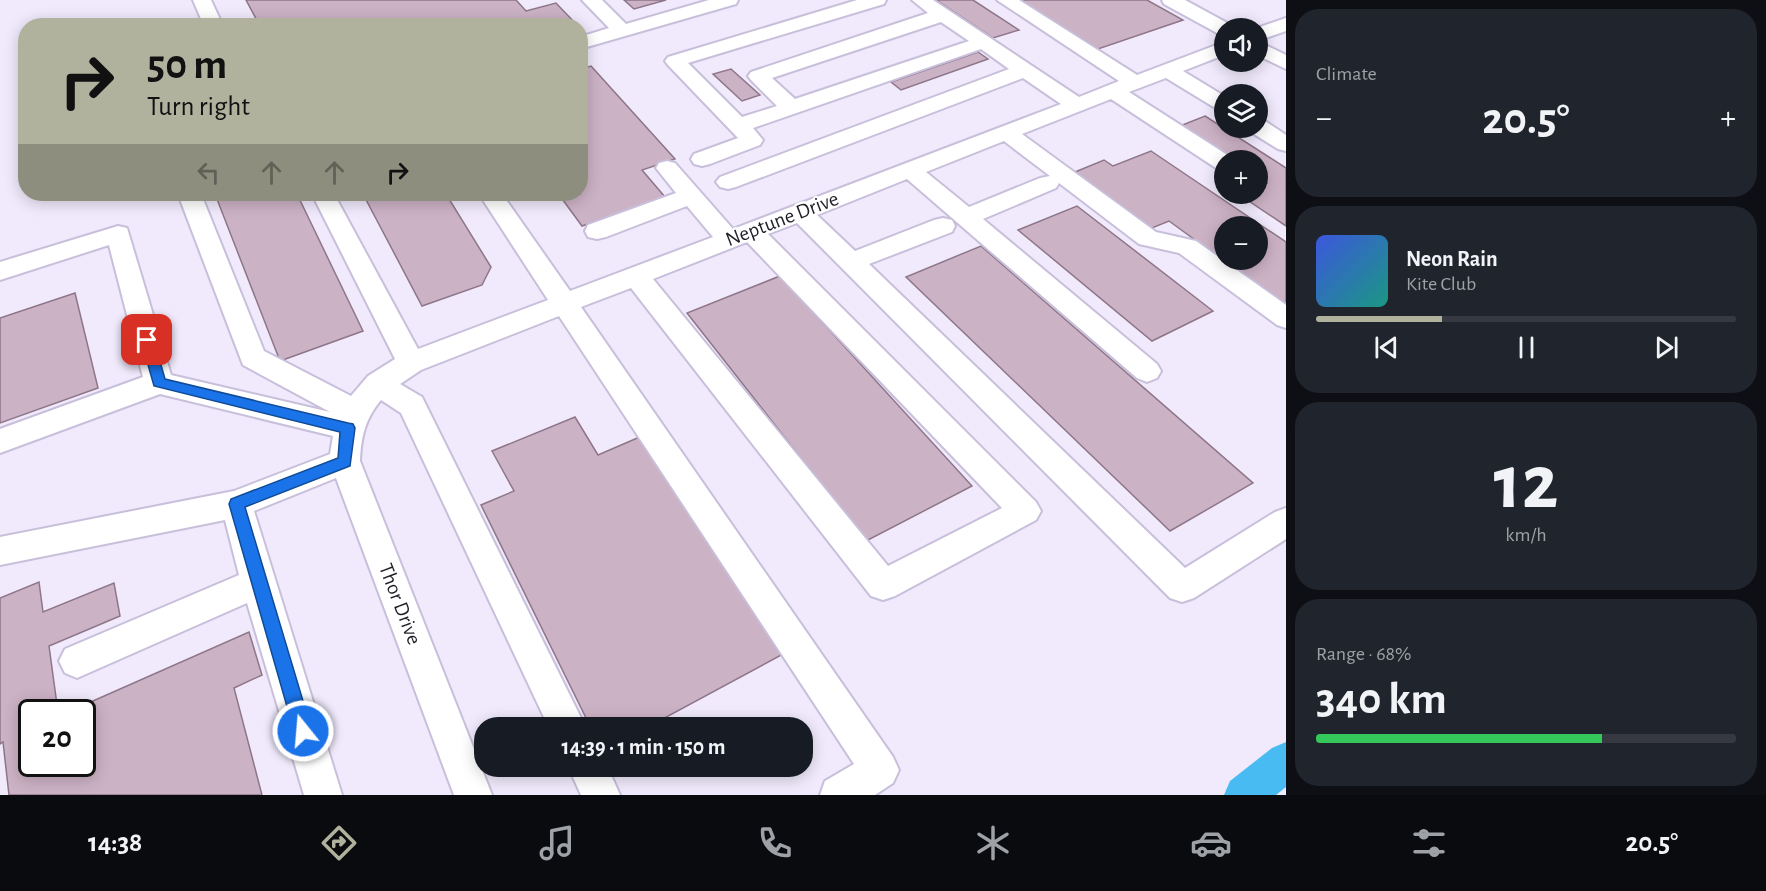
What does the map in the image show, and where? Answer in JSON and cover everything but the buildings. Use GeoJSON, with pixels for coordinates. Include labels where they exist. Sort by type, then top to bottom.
{"type":"FeatureCollection","features":[{"type":"Feature","properties":{"kind":"street"},"geometry":{"type":"LineString","coordinates":[[202,0],[210,18]]}},
{"type":"Feature","properties":{"kind":"street"},"geometry":{"type":"LineString","coordinates":[[591,0],[623,31]]}},
{"type":"Feature","properties":{"kind":"street"},"geometry":{"type":"LineString","coordinates":[[588,41],[729,0]]}},
{"type":"Feature","properties":{"kind":"street"},"geometry":{"type":"LineString","coordinates":[[702,159],[752,140],[675,62],[877,0]]}},
{"type":"Feature","properties":{"kind":"street"},"geometry":{"type":"LineString","coordinates":[[921,0],[1077,105]]}},
{"type":"Feature","properties":{"kind":"street"},"geometry":{"type":"LineString","coordinates":[[1006,0],[1136,83]]}},
{"type":"Feature","properties":{"kind":"street"},"geometry":{"type":"LineString","coordinates":[[1171,0],[1214,24]]}},
{"type":"Feature","properties":{"kind":"street"},"geometry":{"type":"LineString","coordinates":[[758,76],[942,15]]}},
{"type":"Feature","properties":{"kind":"street"},"geometry":{"type":"LineString","coordinates":[[1268,31],[1286,24]]}},
{"type":"Feature","properties":{"kind":"street"},"geometry":{"type":"LineString","coordinates":[[738,126],[984,42]]}},
{"type":"Feature","properties":{"kind":"street"},"geometry":{"type":"LineString","coordinates":[[724,46],[792,108]]}},
{"type":"Feature","properties":{"kind":"street","name":"Neptune Drive"},"geometry":{"type":"LineString","coordinates":[[351,420],[378,384],[411,363],[1214,52]]}},
{"type":"Feature","properties":{"kind":"street"},"geometry":{"type":"LineString","coordinates":[[1268,53],[1286,63]]}},
{"type":"Feature","properties":{"kind":"street"},"geometry":{"type":"LineString","coordinates":[[728,182],[1024,70]]}},
{"type":"Feature","properties":{"kind":"street"},"geometry":{"type":"LineString","coordinates":[[1168,70],[1214,99]]}},
{"type":"Feature","properties":{"kind":"street"},"geometry":{"type":"LineString","coordinates":[[1113,92],[1214,157]]}},
{"type":"Feature","properties":{"kind":"street"},"geometry":{"type":"LineString","coordinates":[[1007,133],[1148,238],[1187,247],[1286,318]]}},
{"type":"Feature","properties":{"kind":"street"},"geometry":{"type":"LineString","coordinates":[[1268,133],[1286,144]]}},
{"type":"Feature","properties":{"kind":"street"},"geometry":{"type":"LineString","coordinates":[[636,276],[883,585],[1025,511],[740,236],[691,196],[667,168]]}},
{"type":"Feature","properties":{"kind":"street"},"geometry":{"type":"LineString","coordinates":[[910,170],[954,222],[1147,371]]}},
{"type":"Feature","properties":{"kind":"street"},"geometry":{"type":"LineString","coordinates":[[850,262],[1048,183]]}},
{"type":"Feature","properties":{"kind":"street"},"geometry":{"type":"LineString","coordinates":[[597,231],[691,196]]}},
{"type":"Feature","properties":{"kind":"street"},"geometry":{"type":"LineString","coordinates":[[192,201],[253,358],[351,420]]}},
{"type":"Feature","properties":{"kind":"street"},"geometry":{"type":"LineString","coordinates":[[327,201],[411,363]]}},
{"type":"Feature","properties":{"kind":"street"},"geometry":{"type":"LineString","coordinates":[[495,201],[880,770],[839,795]]}},
{"type":"Feature","properties":{"kind":"street"},"geometry":{"type":"LineString","coordinates":[[800,212],[1182,587],[1286,522]]}},
{"type":"Feature","properties":{"kind":"street"},"geometry":{"type":"LineString","coordinates":[[0,271],[118,234],[159,383]]}},
{"type":"Feature","properties":{"kind":"street"},"geometry":{"type":"LineString","coordinates":[[0,441],[159,383],[351,420]]}},
{"type":"Feature","properties":{"kind":"street"},"geometry":{"type":"LineString","coordinates":[[378,384],[412,405],[563,717]]}},
{"type":"Feature","properties":{"kind":"street","name":"Thor Drive"},"geometry":{"type":"LineString","coordinates":[[351,420],[345,461],[473,795]]}},
{"type":"Feature","properties":{"kind":"street"},"geometry":{"type":"LineString","coordinates":[[0,551],[236,504],[345,461]]}},
{"type":"Feature","properties":{"kind":"street"},"geometry":{"type":"LineString","coordinates":[[236,504],[322,795]]}},
{"type":"Feature","properties":{"kind":"street"},"geometry":{"type":"LineString","coordinates":[[77,661],[258,583]]}},
{"type":"Feature","properties":{"kind":"street"},"geometry":{"type":"LineString","coordinates":[[592,777],[601,795]]}},
{"type":"Feature","properties":{"kind":"waterway"},"geometry":{"type":"LineString","coordinates":[[1244,795],[1286,762]]}},
{"type":"Feature","properties":{"kind":"route"},"geometry":{"type":"LineString","coordinates":[[147,340],[159,383],[348,428],[345,461],[236,504],[303,731]]}}]}
